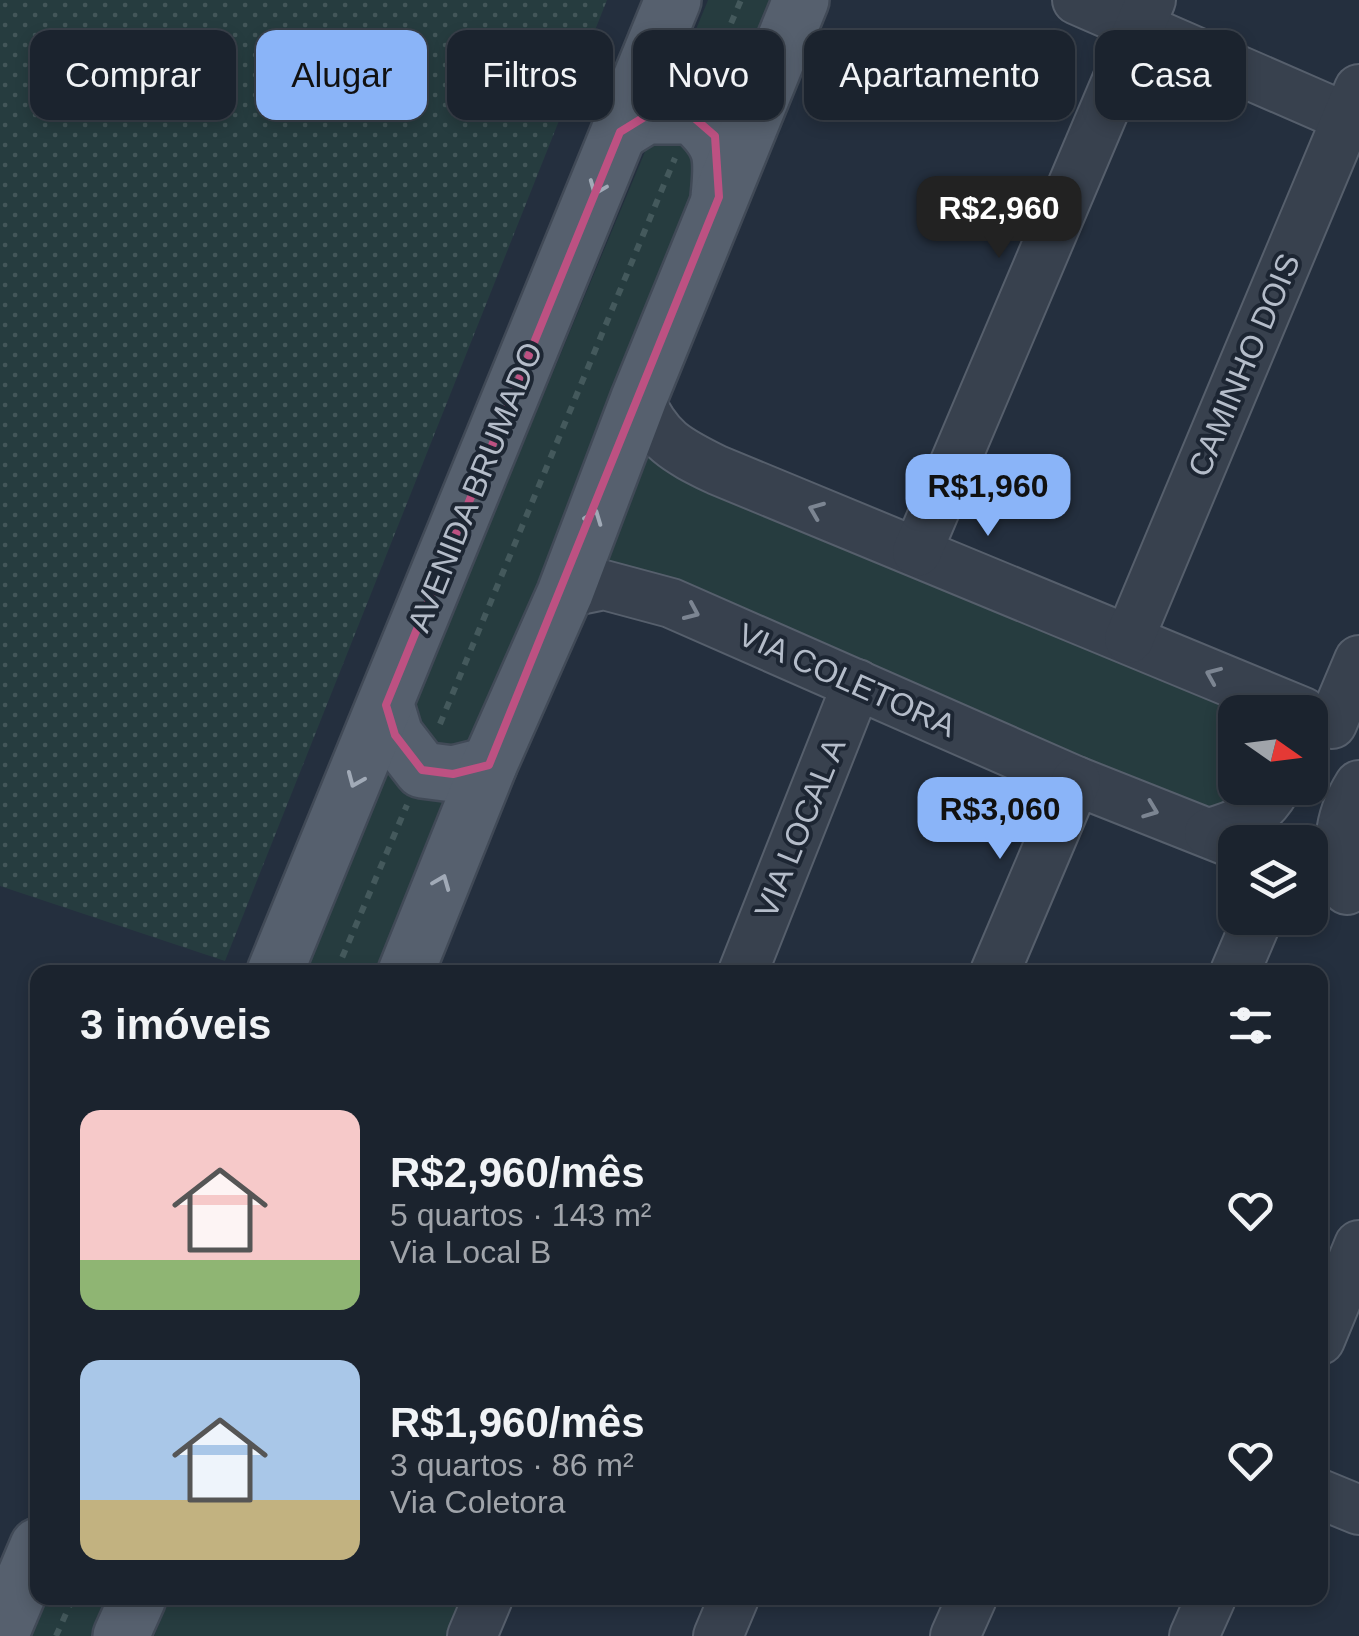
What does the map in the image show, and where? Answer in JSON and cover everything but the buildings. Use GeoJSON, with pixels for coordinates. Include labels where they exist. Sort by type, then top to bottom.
{"type":"FeatureCollection","features":[{"type":"Feature","properties":{"kind":"main road","name":"AVENIDA BRUMADO"},"geometry":{"type":"LineString","coordinates":[[278,965],[673,0]]}},
{"type":"Feature","properties":{"kind":"main road"},"geometry":{"type":"LineString","coordinates":[[409,965],[489,764],[565,594],[639,398],[800,0]]}},
{"type":"Feature","properties":{"kind":"main road"},"geometry":{"type":"LineString","coordinates":[[620,132],[640,120]]}},
{"type":"Feature","properties":{"kind":"main road"},"geometry":{"type":"LineString","coordinates":[[697,120],[715,136],[722,162],[719,198]]}},
{"type":"Feature","properties":{"kind":"main road"},"geometry":{"type":"LineString","coordinates":[[386,705],[394,735],[422,770],[453,774],[489,764]]}},
{"type":"Feature","properties":{"kind":"main road"},"geometry":{"type":"LineString","coordinates":[[0,1636],[30,1565]]}},
{"type":"Feature","properties":{"kind":"main road"},"geometry":{"type":"LineString","coordinates":[[121,1636],[135,1605]]}},
{"type":"Feature","properties":{"kind":"street"},"geometry":{"type":"LineString","coordinates":[[1076,0],[1146,14],[1355,110]]}},
{"type":"Feature","properties":{"kind":"street"},"geometry":{"type":"LineString","coordinates":[[917,552],[1146,14]]}},
{"type":"Feature","properties":{"kind":"street","name":"CAMINHO DOIS"},"geometry":{"type":"LineString","coordinates":[[1129,640],[1355,110]]}},
{"type":"Feature","properties":{"kind":"street"},"geometry":{"type":"LineString","coordinates":[[639,398],[648,420],[666,443],[690,457],[1257,695]]}},
{"type":"Feature","properties":{"kind":"street","name":"VIA COLETORA"},"geometry":{"type":"LineString","coordinates":[[565,594],[604,585],[671,602],[1076,781],[1218,836]]}},
{"type":"Feature","properties":{"kind":"street"},"geometry":{"type":"LineString","coordinates":[[1328,695],[1359,660]]}},
{"type":"Feature","properties":{"kind":"street","name":"VIA LOCAL A"},"geometry":{"type":"LineString","coordinates":[[745,965],[857,684]]}},
{"type":"Feature","properties":{"kind":"street"},"geometry":{"type":"LineString","coordinates":[[998,965],[1076,781]]}},
{"type":"Feature","properties":{"kind":"street"},"geometry":{"type":"LineString","coordinates":[[1339,887],[1341,826],[1359,785]]}},
{"type":"Feature","properties":{"kind":"street"},"geometry":{"type":"LineString","coordinates":[[1241,825],[1266,805]]}},
{"type":"Feature","properties":{"kind":"street"},"geometry":{"type":"LineString","coordinates":[[1238,965],[1251,935]]}},
{"type":"Feature","properties":{"kind":"street"},"geometry":{"type":"LineString","coordinates":[[1328,1321],[1359,1245]]}},
{"type":"Feature","properties":{"kind":"street"},"geometry":{"type":"LineString","coordinates":[[1328,1497],[1359,1510]]}},
{"type":"Feature","properties":{"kind":"street"},"geometry":{"type":"LineString","coordinates":[[472,1636],[485,1605]]}},
{"type":"Feature","properties":{"kind":"street"},"geometry":{"type":"LineString","coordinates":[[718,1636],[731,1605]]}},
{"type":"Feature","properties":{"kind":"street"},"geometry":{"type":"LineString","coordinates":[[955,1636],[969,1605]]}},
{"type":"Feature","properties":{"kind":"street"},"geometry":{"type":"LineString","coordinates":[[1194,1636],[1208,1605]]}},
{"type":"Feature","properties":{"kind":"path"},"geometry":{"type":"LineString","coordinates":[[728,30],[740,0]]}},
{"type":"Feature","properties":{"kind":"path"},"geometry":{"type":"LineString","coordinates":[[339,965],[690,120]]}},
{"type":"Feature","properties":{"kind":"path"},"geometry":{"type":"LineString","coordinates":[[56,1636],[69,1605]]}},
{"type":"Feature","properties":{"kind":"highlighted area"},"geometry":{"type":"Polygon","coordinates":[[[646,116],[692,116],[715,136],[719,197],[489,765],[453,774],[422,770],[395,735],[386,705],[620,132],[646,116]]]}},
{"type":"Feature","properties":{"kind":"green space"},"geometry":{"type":"Polygon","coordinates":[[[0,0],[607,0],[595,30],[447,30],[447,120],[559,120],[225,961],[0,886],[0,0]]]}},
{"type":"Feature","properties":{"kind":"green space"},"geometry":{"type":"Polygon","coordinates":[[[708,0],[791,0],[779,30],[696,30],[708,0]]]}},
{"type":"Feature","properties":{"kind":"green space"},"geometry":{"type":"Polygon","coordinates":[[[664,131],[709,152],[504,720],[448,758],[413,723],[417,698],[649,142],[664,131]]]}},
{"type":"Feature","properties":{"kind":"green space"},"geometry":{"type":"Polygon","coordinates":[[[650,432],[1220,695],[1218,805],[1235,805],[1214,819],[589,583],[650,432]]]}},
{"type":"Feature","properties":{"kind":"green space"},"geometry":{"type":"Polygon","coordinates":[[[391,761],[448,800],[395,965],[306,965],[391,761]]]}},
{"type":"Feature","properties":{"kind":"green space"},"geometry":{"type":"Polygon","coordinates":[[[32,1605],[130,1605],[118,1636],[7,1636],[32,1605]]]}},
{"type":"Feature","properties":{"kind":"green space"},"geometry":{"type":"Polygon","coordinates":[[[167,1605],[473,1605],[460,1636],[154,1636],[167,1605]]]}}]}
